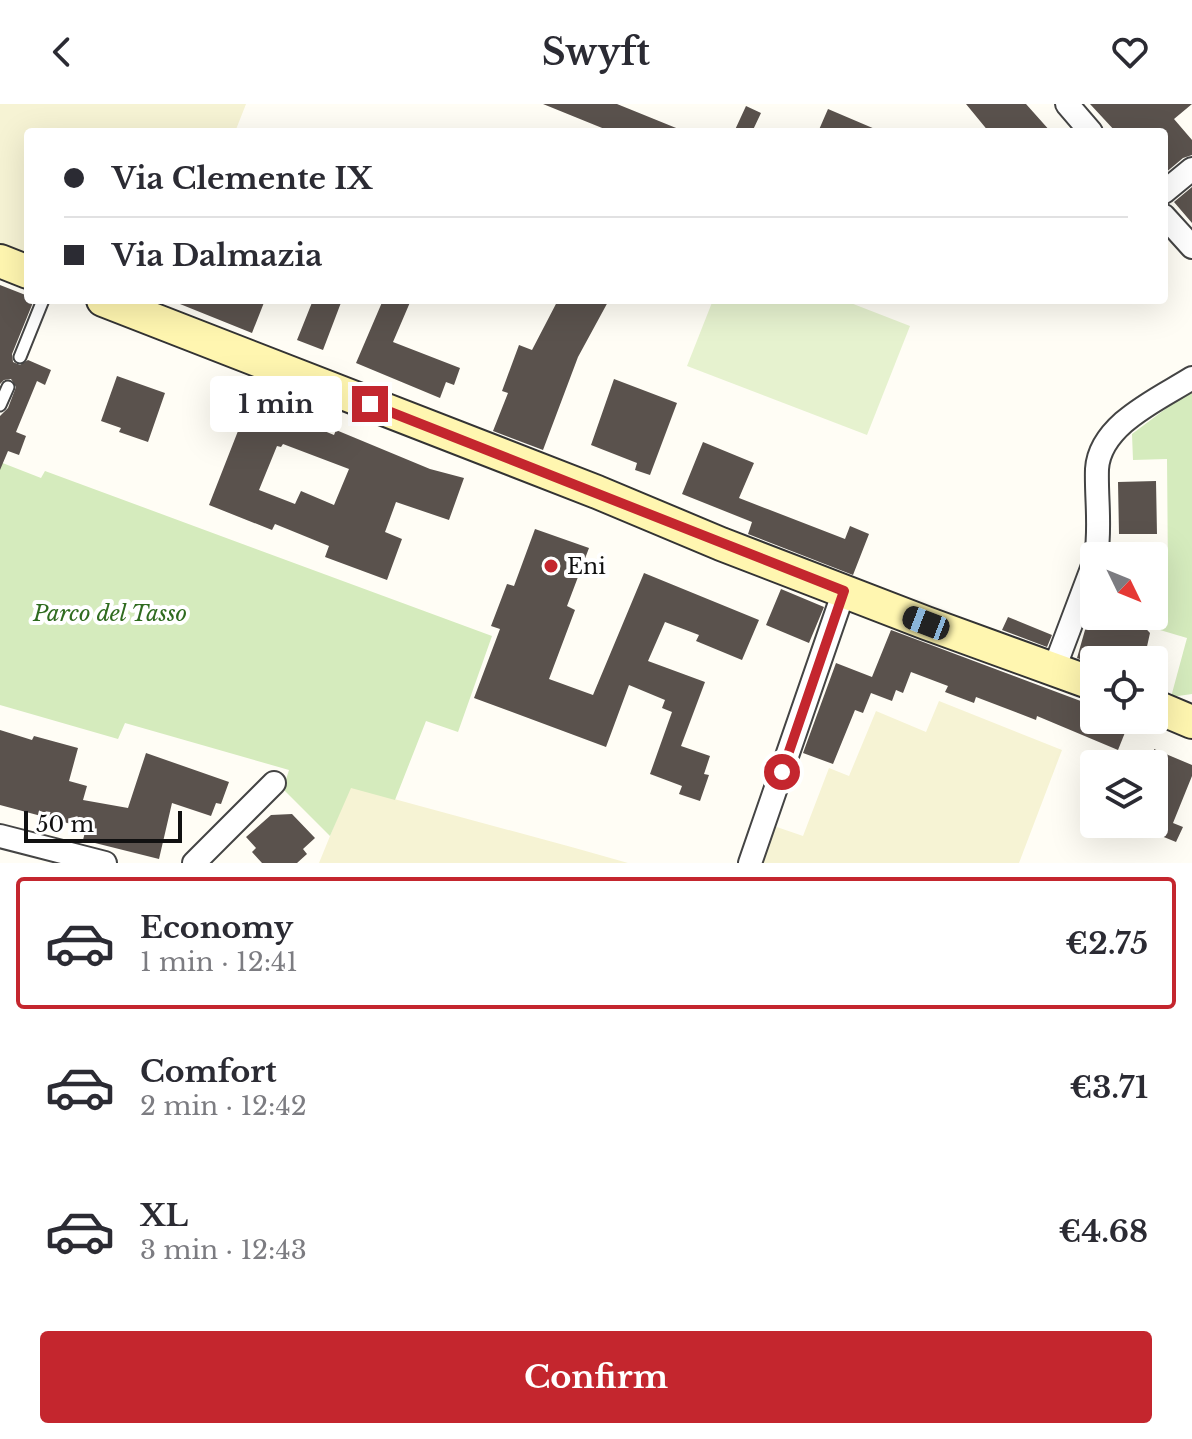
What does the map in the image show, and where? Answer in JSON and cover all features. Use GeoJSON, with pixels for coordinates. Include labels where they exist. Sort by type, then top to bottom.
{"type":"FeatureCollection","features":[{"type":"Feature","properties":{"kind":"street"},"geometry":{"type":"LineString","coordinates":[[1067,104],[1088,128]]}},
{"type":"Feature","properties":{"kind":"street"},"geometry":{"type":"LineString","coordinates":[[1168,189],[1192,169]]}},
{"type":"Feature","properties":{"kind":"street"},"geometry":{"type":"LineString","coordinates":[[1168,220],[1192,247]]}},
{"type":"Feature","properties":{"kind":"street"},"geometry":{"type":"LineString","coordinates":[[0,261],[24,270]]}},
{"type":"Feature","properties":{"kind":"street"},"geometry":{"type":"LineString","coordinates":[[113,304],[844,591],[1080,679]]}},
{"type":"Feature","properties":{"kind":"street"},"geometry":{"type":"LineString","coordinates":[[1096,542],[1097,472],[1102,449],[1123,424],[1192,378]]}},
{"type":"Feature","properties":{"kind":"street"},"geometry":{"type":"LineString","coordinates":[[750,863],[844,591]]}},
{"type":"Feature","properties":{"kind":"street"},"geometry":{"type":"LineString","coordinates":[[1054,669],[1080,600]]}},
{"type":"Feature","properties":{"kind":"street"},"geometry":{"type":"LineString","coordinates":[[194,863],[274,783]]}},
{"type":"Feature","properties":{"kind":"street"},"geometry":{"type":"LineString","coordinates":[[0,836],[105,863]]}},
{"type":"Feature","properties":{"kind":"lane"},"geometry":{"type":"LineString","coordinates":[[20,357],[41,304]]}},
{"type":"Feature","properties":{"kind":"lane"},"geometry":{"type":"LineString","coordinates":[[1,401],[8,387]]}},
{"type":"Feature","properties":{"kind":"shaded area"},"geometry":{"type":"Polygon","coordinates":[[[0,104],[246,104],[237,128],[24,128],[24,256],[0,247],[0,104]]]}},
{"type":"Feature","properties":{"kind":"shaded area"},"geometry":{"type":"Polygon","coordinates":[[[939,701],[1062,750],[1019,863],[758,863],[771,825],[803,836],[829,768],[849,776],[876,711],[926,732],[939,701]]]}},
{"type":"Feature","properties":{"kind":"shaded area"},"geometry":{"type":"Polygon","coordinates":[[[350,787],[575,848],[628,863],[319,863],[350,787]]]}},
{"type":"Feature","properties":{"kind":"green space"},"geometry":{"type":"Polygon","coordinates":[[[711,304],[853,304],[910,326],[867,435],[687,366],[711,304]]]}},
{"type":"Feature","properties":{"kind":"green space"},"geometry":{"type":"Polygon","coordinates":[[[1192,389],[1192,694],[1171,697],[1187,638],[1160,630],[1168,630],[1167,459],[1133,460],[1132,434],[1192,389]]]}},
{"type":"Feature","properties":{"kind":"green space","name":"Parco del Tasso"},"geometry":{"type":"Polygon","coordinates":[[[0,462],[41,478],[45,471],[492,636],[458,732],[426,721],[395,800],[351,788],[330,836],[283,789],[289,770],[125,723],[118,739],[0,705],[0,462]]]}},
{"type":"Feature","properties":{"kind":"building"},"geometry":{"type":"Polygon","coordinates":[[[543,104],[617,104],[676,128],[602,128],[543,104]]]}},
{"type":"Feature","properties":{"kind":"building"},"geometry":{"type":"Polygon","coordinates":[[[966,104],[1026,104],[1047,128],[986,128],[966,104]]]}},
{"type":"Feature","properties":{"kind":"building"},"geometry":{"type":"Polygon","coordinates":[[[1090,104],[1192,104],[1174,119],[1192,140],[1192,155],[1168,171],[1168,128],[1112,128],[1090,104]]]}},
{"type":"Feature","properties":{"kind":"building"},"geometry":{"type":"Polygon","coordinates":[[[746,106],[761,113],[754,128],[736,128],[746,106]]]}},
{"type":"Feature","properties":{"kind":"building"},"geometry":{"type":"Polygon","coordinates":[[[828,109],[873,128],[820,128],[828,109]]]}},
{"type":"Feature","properties":{"kind":"building"},"geometry":{"type":"Polygon","coordinates":[[[1192,187],[1192,223],[1174,202],[1192,187]]]}},
{"type":"Feature","properties":{"kind":"building"},"geometry":{"type":"Polygon","coordinates":[[[0,285],[24,294],[24,304],[32,304],[12,354],[13,362],[20,365],[28,360],[51,370],[45,385],[37,381],[16,432],[26,436],[19,455],[8,451],[0,470],[0,416],[8,408],[16,387],[11,379],[0,384],[0,285]]]}},
{"type":"Feature","properties":{"kind":"building"},"geometry":{"type":"Polygon","coordinates":[[[180,304],[263,304],[252,333],[180,304]]]}},
{"type":"Feature","properties":{"kind":"building"},"geometry":{"type":"Polygon","coordinates":[[[311,304],[340,304],[323,350],[297,340],[311,304]]]}},
{"type":"Feature","properties":{"kind":"building"},"geometry":{"type":"Polygon","coordinates":[[[381,304],[409,304],[393,342],[460,368],[454,385],[446,382],[440,398],[356,363],[381,304]]]}},
{"type":"Feature","properties":{"kind":"building"},"geometry":{"type":"Polygon","coordinates":[[[556,304],[607,304],[578,357],[543,450],[493,431],[508,393],[502,391],[519,345],[532,350],[556,304]]]}},
{"type":"Feature","properties":{"kind":"building"},"geometry":{"type":"Polygon","coordinates":[[[117,376],[165,393],[148,442],[119,432],[121,428],[101,421],[117,376]]]}},
{"type":"Feature","properties":{"kind":"building"},"geometry":{"type":"Polygon","coordinates":[[[614,379],[677,403],[650,475],[635,470],[637,463],[591,445],[614,379]]]}},
{"type":"Feature","properties":{"kind":"building"},"geometry":{"type":"Polygon","coordinates":[[[224,386],[243,393],[242,397],[334,435],[336,430],[430,469],[464,478],[449,520],[396,502],[385,532],[402,539],[387,580],[325,557],[329,546],[275,524],[272,530],[209,505],[238,431],[228,427],[231,421],[214,414],[224,386]],[[283,444],[277,446],[259,490],[295,504],[301,491],[334,505],[349,469],[283,444]]]}},
{"type":"Feature","properties":{"kind":"building"},"geometry":{"type":"Polygon","coordinates":[[[703,442],[754,463],[739,498],[845,539],[850,526],[869,534],[853,575],[748,534],[752,522],[682,494],[703,442]]]}},
{"type":"Feature","properties":{"kind":"building"},"geometry":{"type":"Polygon","coordinates":[[[1156,481],[1157,534],[1119,534],[1118,482],[1156,481]]]}},
{"type":"Feature","properties":{"kind":"building"},"geometry":{"type":"Polygon","coordinates":[[[535,529],[589,548],[567,606],[575,610],[549,679],[593,695],[644,573],[759,620],[742,660],[696,641],[699,635],[665,622],[648,661],[705,682],[681,746],[710,756],[704,774],[709,775],[700,801],[679,794],[682,786],[650,774],[672,712],[662,708],[665,700],[629,685],[606,747],[474,698],[500,629],[491,626],[507,584],[514,586],[535,529]]]}},
{"type":"Feature","properties":{"kind":"building"},"geometry":{"type":"Polygon","coordinates":[[[781,589],[824,607],[809,643],[766,625],[781,589]]]}},
{"type":"Feature","properties":{"kind":"building"},"geometry":{"type":"Polygon","coordinates":[[[1008,617],[1052,635],[1047,647],[1002,630],[1008,617]]]}},
{"type":"Feature","properties":{"kind":"building"},"geometry":{"type":"Polygon","coordinates":[[[891,630],[1080,701],[1080,734],[1124,734],[1118,750],[1037,716],[1036,720],[976,697],[974,703],[945,692],[948,686],[911,672],[903,693],[896,690],[892,701],[871,693],[863,713],[855,710],[833,764],[803,753],[836,663],[872,677],[891,630]]]}},
{"type":"Feature","properties":{"kind":"building"},"geometry":{"type":"Polygon","coordinates":[[[1085,630],[1147,630],[1150,633],[1147,646],[1080,646],[1085,630]]]}},
{"type":"Feature","properties":{"kind":"building"},"geometry":{"type":"Polygon","coordinates":[[[0,730],[32,740],[34,736],[78,748],[69,781],[87,786],[83,800],[128,808],[146,753],[229,782],[221,804],[216,803],[211,816],[172,803],[159,859],[83,840],[86,828],[0,805],[0,730]]]}},
{"type":"Feature","properties":{"kind":"building"},"geometry":{"type":"Polygon","coordinates":[[[1168,755],[1192,765],[1192,776],[1173,823],[1183,827],[1176,842],[1166,838],[1168,755]]]}},
{"type":"Feature","properties":{"kind":"building"},"geometry":{"type":"Polygon","coordinates":[[[292,814],[315,838],[303,849],[307,854],[297,863],[262,863],[252,852],[256,848],[246,837],[271,815],[292,814]]]}},
{"type":"Feature","properties":{"kind":"place","name":"Eni"},"geometry":{"type":"Point","coordinates":[551,566]}},
{"type":"Feature","properties":{"kind":"route"},"geometry":{"type":"LineString","coordinates":[[370,404],[844,591],[782,772]]}}]}
